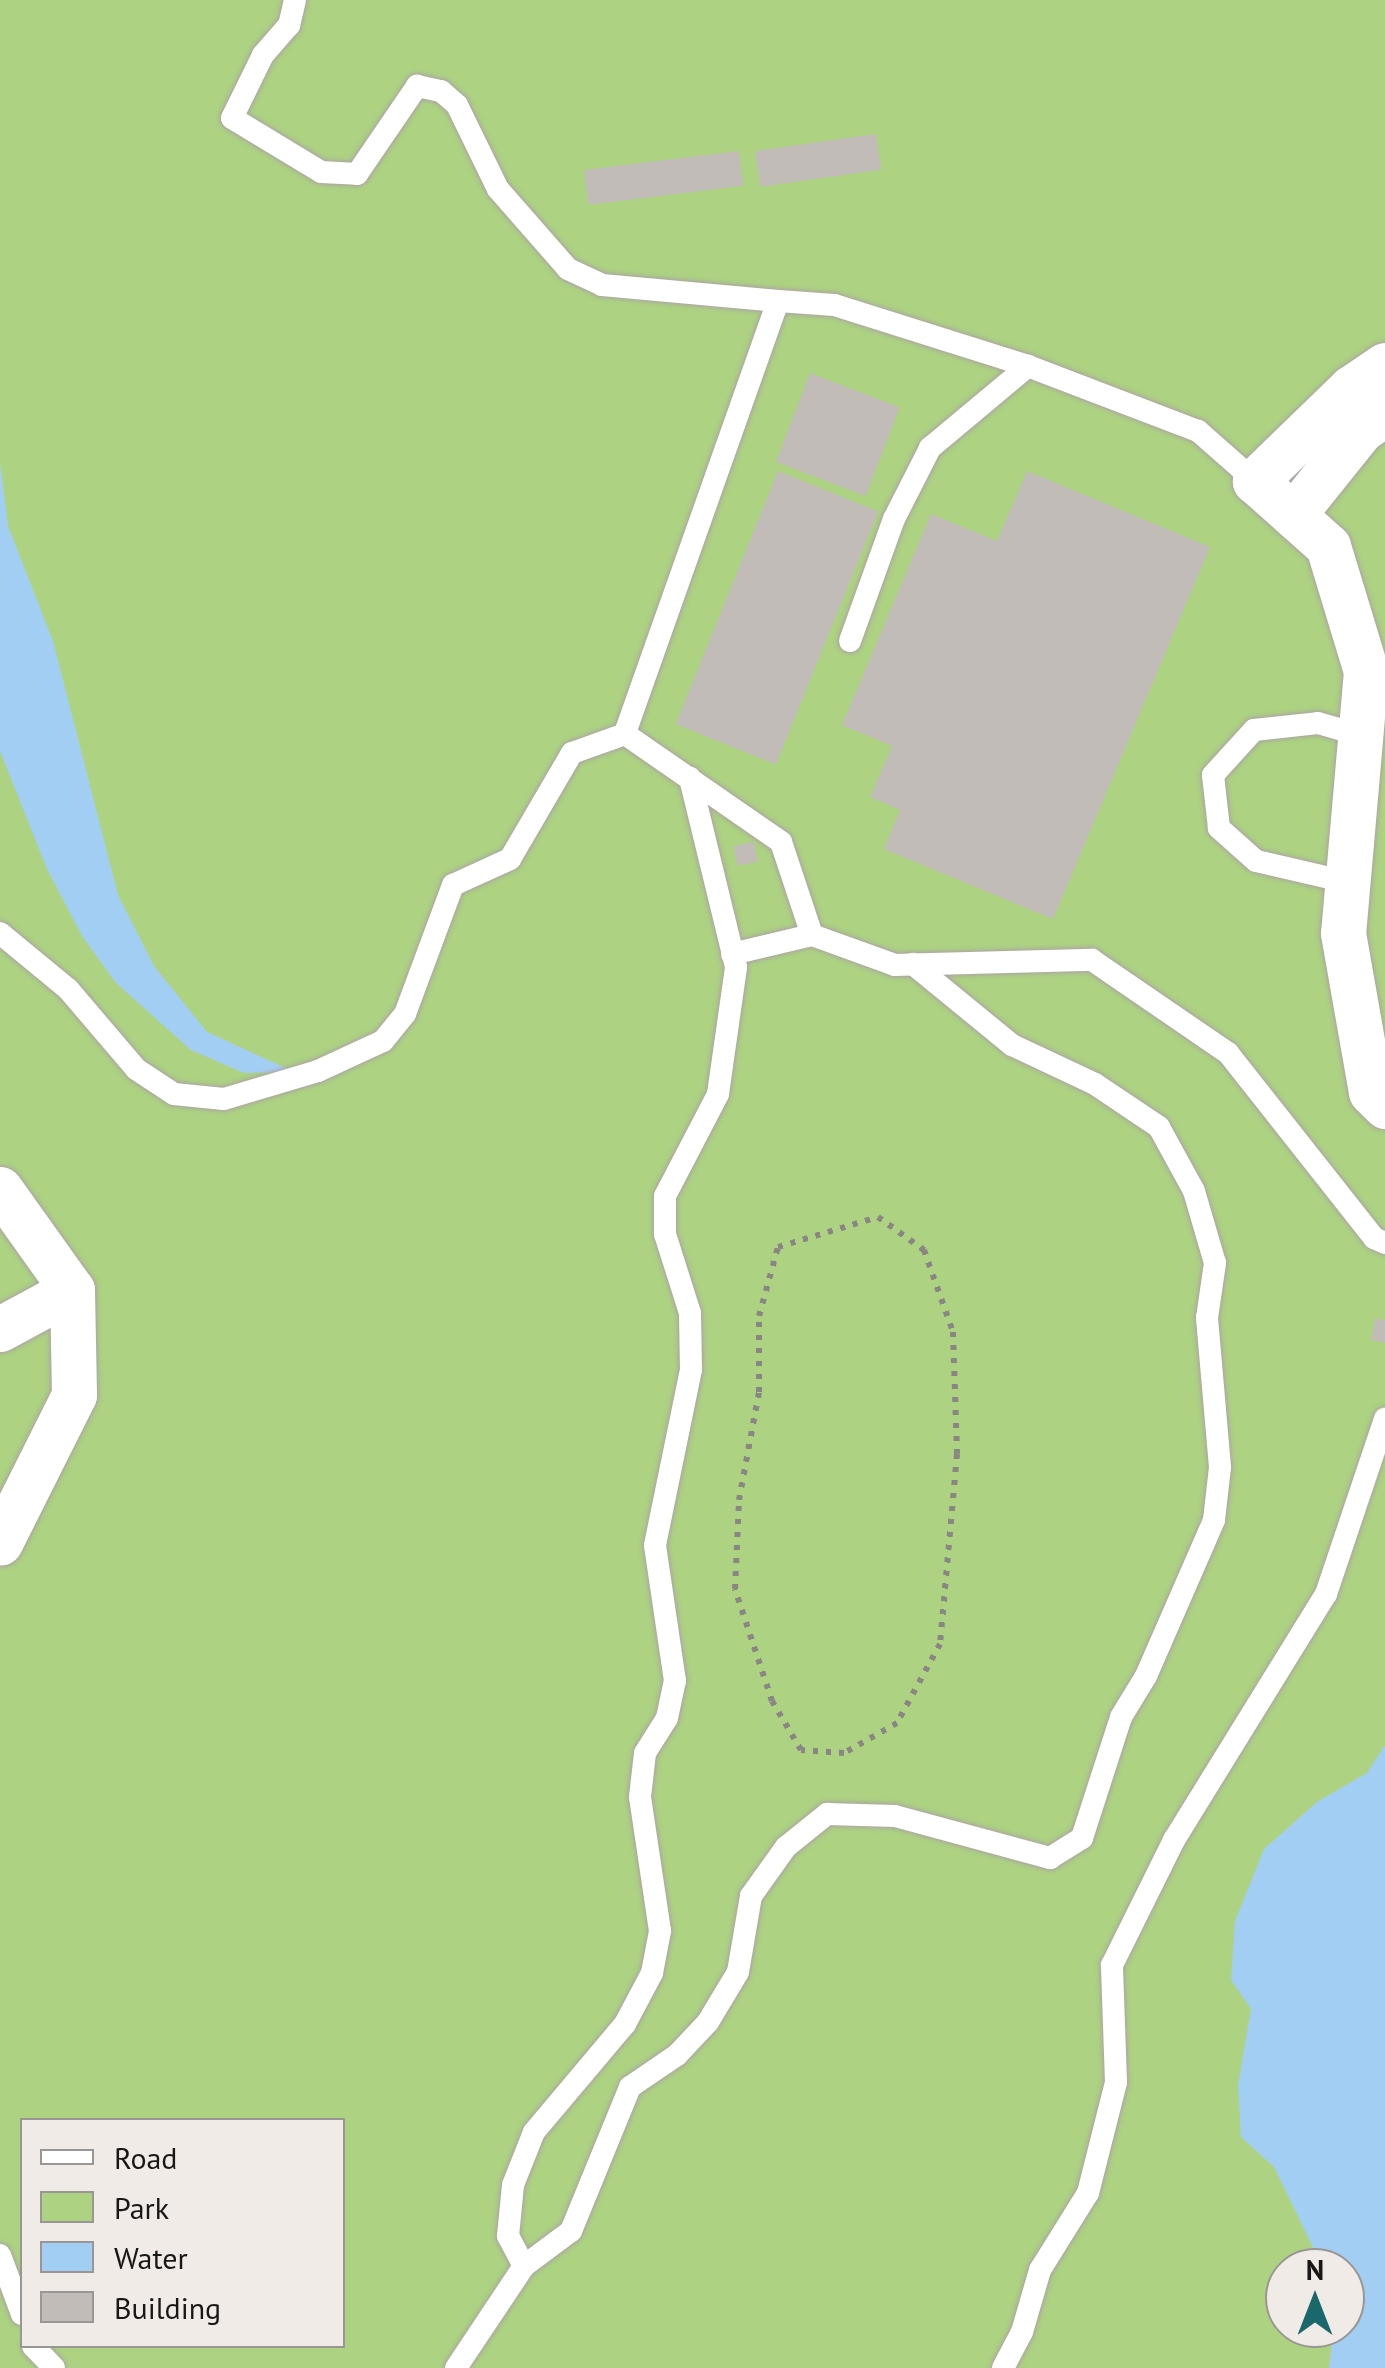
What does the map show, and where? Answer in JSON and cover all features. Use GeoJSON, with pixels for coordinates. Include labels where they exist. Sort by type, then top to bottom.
{"type":"FeatureCollection","features":[{"type":"Feature","properties":{"kind":"street"},"geometry":{"type":"LineString","coordinates":[[1385,365],[1351,388],[1255,481],[1328,546],[1366,671],[1360,736],[1369,824],[1348,882],[1343,933],[1372,1092],[1385,1106]]}},
{"type":"Feature","properties":{"kind":"street"},"geometry":{"type":"LineString","coordinates":[[1292,516],[1361,430],[1385,413]]}},
{"type":"Feature","properties":{"kind":"street"},"geometry":{"type":"LineString","coordinates":[[0,1189],[72,1290],[74,1395],[0,1544]]}},
{"type":"Feature","properties":{"kind":"street"},"geometry":{"type":"LineString","coordinates":[[0,1329],[72,1290]]}},
{"type":"Feature","properties":{"kind":"lane"},"geometry":{"type":"LineString","coordinates":[[295,0],[290,25],[263,55],[232,118],[321,172],[357,174],[417,86],[441,91],[456,105],[498,189],[568,269],[602,285],[834,305],[1028,366],[1198,432],[1255,481]]}},
{"type":"Feature","properties":{"kind":"lane"},"geometry":{"type":"LineString","coordinates":[[626,734],[778,300]]}},
{"type":"Feature","properties":{"kind":"lane"},"geometry":{"type":"LineString","coordinates":[[850,641],[894,519],[930,448],[1028,366]]}},
{"type":"Feature","properties":{"kind":"lane"},"geometry":{"type":"LineString","coordinates":[[1348,882],[1256,861],[1218,828],[1213,775],[1254,730],[1318,724],[1360,736]]}},
{"type":"Feature","properties":{"kind":"lane"},"geometry":{"type":"LineString","coordinates":[[626,734],[781,842],[812,935]]}},
{"type":"Feature","properties":{"kind":"lane"},"geometry":{"type":"LineString","coordinates":[[0,932],[68,989],[136,1069],[174,1094],[224,1099],[318,1071],[382,1041],[406,1014],[454,885],[510,859],[572,752],[626,734]]}},
{"type":"Feature","properties":{"kind":"lane"},"geometry":{"type":"LineString","coordinates":[[524,2266],[508,2236],[520,2168],[534,2132],[626,2024],[652,1973],[660,1931],[640,1797],[645,1753],[667,1718],[675,1681],[655,1544],[692,1370],[690,1312],[665,1234],[665,1196],[718,1094],[731,1033],[736,968],[690,778]]}},
{"type":"Feature","properties":{"kind":"lane"},"geometry":{"type":"LineString","coordinates":[[732,954],[812,935],[895,965],[1092,960],[1228,1053],[1374,1238],[1385,1243]]}},
{"type":"Feature","properties":{"kind":"lane"},"geometry":{"type":"LineString","coordinates":[[456,2368],[524,2266],[570,2231],[630,2087],[677,2055],[708,2022],[738,1972],[751,1896],[786,1847],[827,1814],[895,1816],[1050,1858],[1082,1838],[1121,1717],[1146,1676],[1214,1520],[1220,1468],[1208,1318],[1216,1263],[1194,1191],[1159,1127],[1095,1084],[1012,1045],[913,964]]}},
{"type":"Feature","properties":{"kind":"lane"},"geometry":{"type":"LineString","coordinates":[[1003,2368],[1022,2332],[1040,2270],[1088,2193],[1116,2082],[1112,1965],[1174,1840],[1326,1594],[1385,1419]]}},
{"type":"Feature","properties":{"kind":"lane"},"geometry":{"type":"LineString","coordinates":[[0,2255],[20,2309]]}},
{"type":"Feature","properties":{"kind":"lane"},"geometry":{"type":"LineString","coordinates":[[36,2348],[54,2368]]}},
{"type":"Feature","properties":{"kind":"path"},"geometry":{"type":"LineString","coordinates":[[878,1217],[924,1250],[954,1332],[957,1454],[940,1644],[897,1724],[844,1753],[801,1750],[772,1701],[735,1589],[739,1500],[759,1392],[759,1316],[778,1247],[878,1217]]}},
{"type":"Feature","properties":{"kind":"green space"},"geometry":{"type":"Polygon","coordinates":[[[0,0],[1385,0],[1385,2368],[0,2368],[0,0]]]}},
{"type":"Feature","properties":{"kind":"water"},"geometry":{"type":"Polygon","coordinates":[[[0,462],[8,526],[53,641],[118,895],[154,966],[207,1032],[294,1072],[244,1073],[191,1050],[116,983],[82,936],[47,869],[0,751],[0,462]]]}},
{"type":"Feature","properties":{"kind":"water"},"geometry":{"type":"Polygon","coordinates":[[[1385,1745],[1385,2368],[1329,2368],[1332,2348],[1365,2348],[1365,2248],[1313,2248],[1274,2167],[1241,2137],[1238,2085],[1251,2009],[1231,1980],[1235,1921],[1264,1849],[1317,1802],[1367,1773],[1385,1745]]]}},
{"type":"Feature","properties":{"kind":"building"},"geometry":{"type":"Polygon","coordinates":[[[876,134],[881,170],[760,187],[755,151],[876,134]]]}},
{"type":"Feature","properties":{"kind":"building"},"geometry":{"type":"Polygon","coordinates":[[[739,151],[743,186],[588,205],[584,170],[739,151]]]}},
{"type":"Feature","properties":{"kind":"building"},"geometry":{"type":"Polygon","coordinates":[[[810,373],[900,407],[866,496],[776,462],[810,373]]]}},
{"type":"Feature","properties":{"kind":"building"},"geometry":{"type":"Polygon","coordinates":[[[778,471],[878,511],[776,765],[676,724],[778,471]]]}},
{"type":"Feature","properties":{"kind":"building"},"geometry":{"type":"Polygon","coordinates":[[[1027,471],[1210,547],[1053,919],[884,849],[900,810],[870,797],[892,746],[842,725],[931,514],[997,541],[1027,471]]]}},
{"type":"Feature","properties":{"kind":"building"},"geometry":{"type":"Polygon","coordinates":[[[754,842],[758,862],[737,866],[733,846],[754,842]]]}},
{"type":"Feature","properties":{"kind":"building"},"geometry":{"type":"Polygon","coordinates":[[[1375,1318],[1385,1320],[1385,1343],[1371,1340],[1375,1318]]]}}]}
